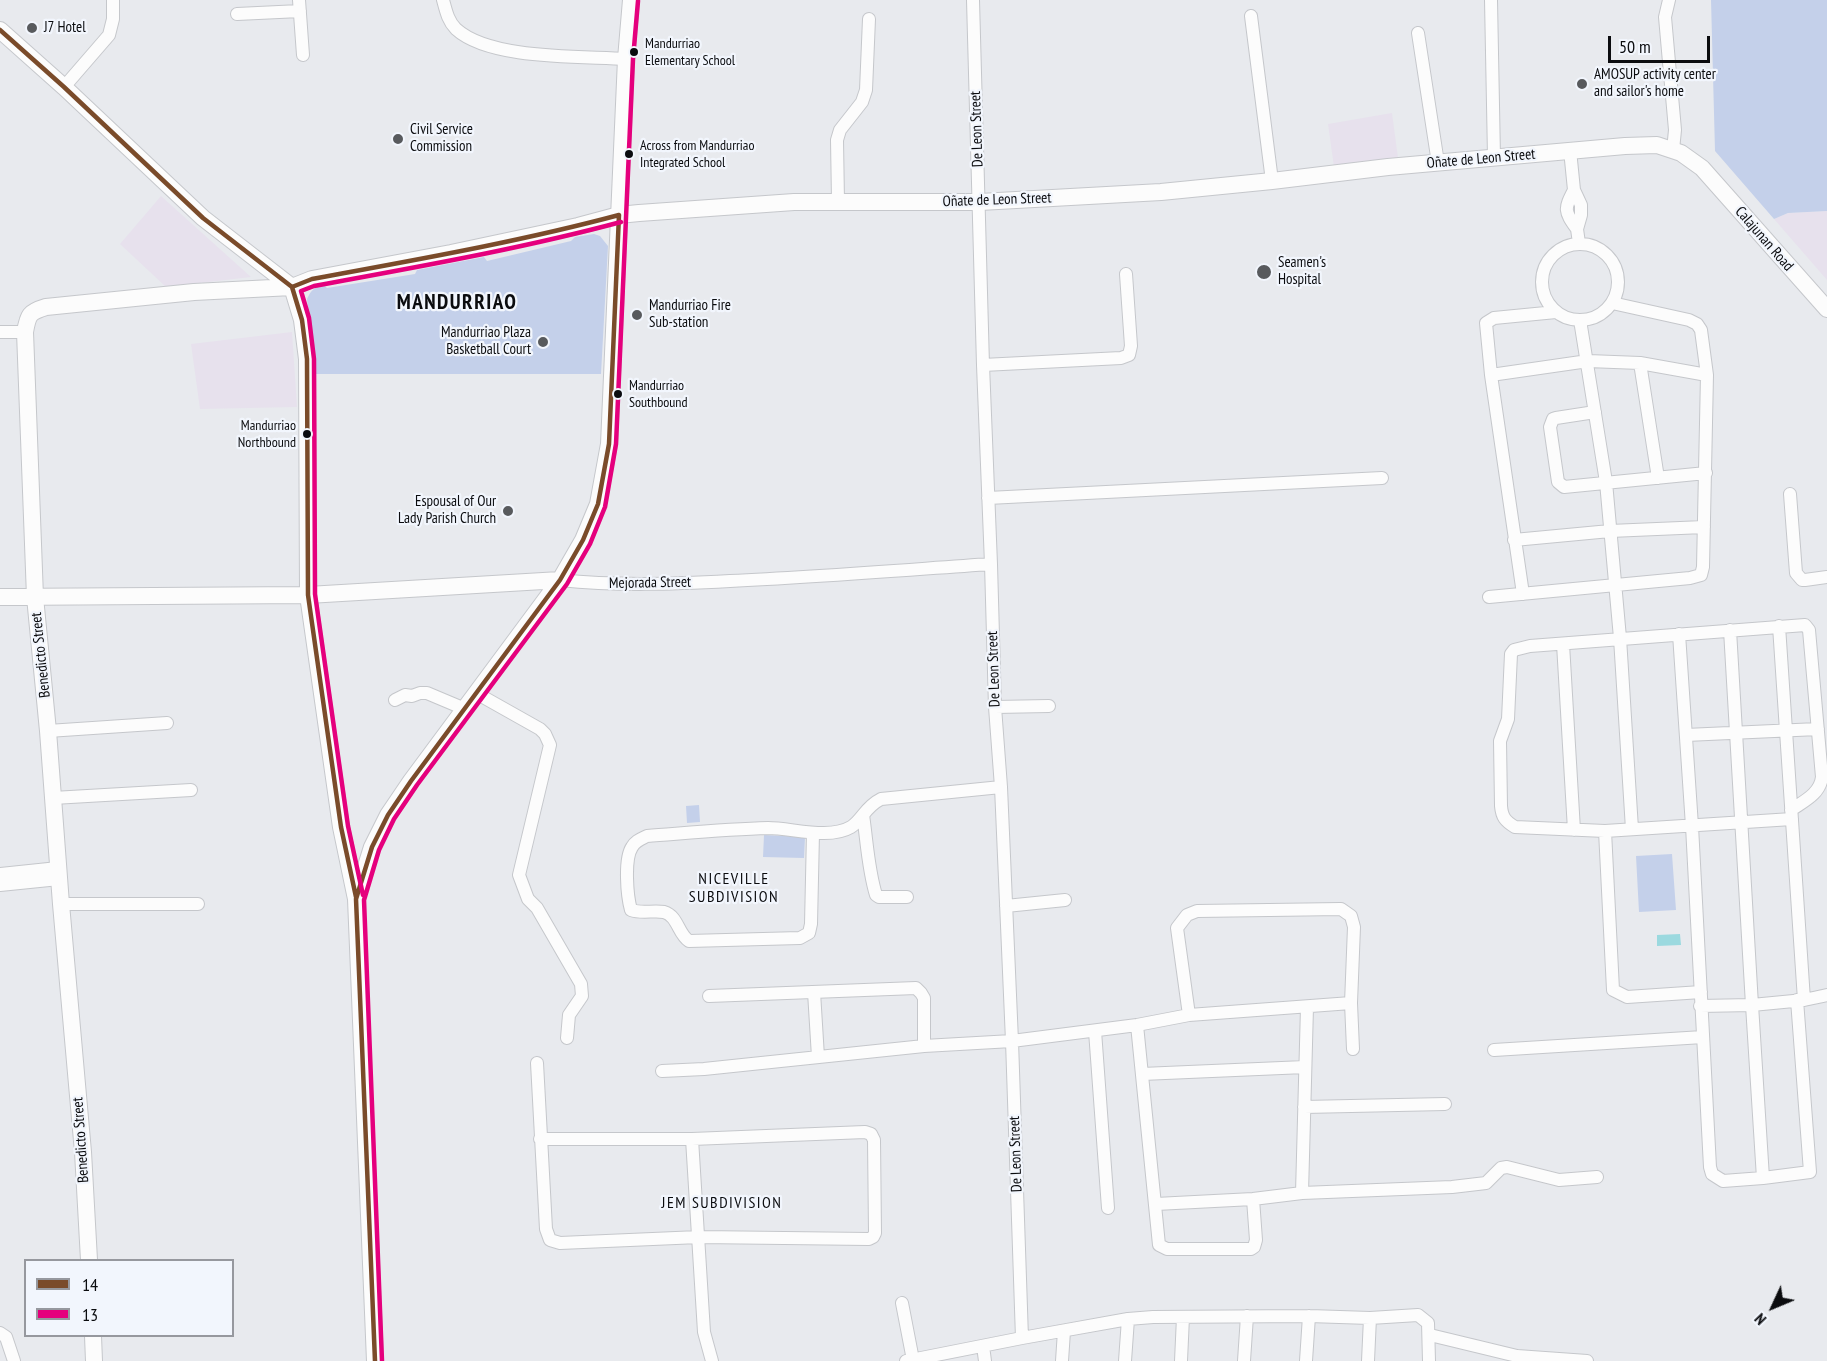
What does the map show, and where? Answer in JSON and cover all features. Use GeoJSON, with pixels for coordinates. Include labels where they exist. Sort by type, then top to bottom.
{"type":"FeatureCollection","features":[{"type":"Feature","properties":{"kind":"main road"},"geometry":{"type":"LineString","coordinates":[[356,899],[372,847],[388,815],[561,580],[583,540],[598,504],[609,444],[626,59],[632,0]]}},
{"type":"Feature","properties":{"kind":"main road"},"geometry":{"type":"LineString","coordinates":[[0,30],[203,218],[292,287],[302,320],[307,358],[308,595],[341,827],[356,899],[375,1361]]}},
{"type":"Feature","properties":{"kind":"main road","name":"Oñate de Leon Street"},"geometry":{"type":"LineString","coordinates":[[292,287],[312,279],[451,253],[619,215],[838,201],[980,202],[1161,192],[1355,170],[1570,150],[1657,145],[1681,153],[1702,168]]}},
{"type":"Feature","properties":{"kind":"main road","name":"Calajunan Road"},"geometry":{"type":"LineString","coordinates":[[1702,168],[1827,309]]}},
{"type":"Feature","properties":{"kind":"main road"},"geometry":{"type":"LineString","coordinates":[[25,332],[28,317],[33,311],[46,307],[194,292],[292,287]]}},
{"type":"Feature","properties":{"kind":"main road","name":"Benedicto Street"},"geometry":{"type":"LineString","coordinates":[[25,332],[34,597],[48,731],[83,1152],[89,1259]]}},
{"type":"Feature","properties":{"kind":"main road","name":"Mejorada Street"},"geometry":{"type":"LineString","coordinates":[[0,597],[308,595],[561,580]]}},
{"type":"Feature","properties":{"kind":"main road"},"geometry":{"type":"LineString","coordinates":[[93,1337],[94,1361]]}},
{"type":"Feature","properties":{"kind":"street"},"geometry":{"type":"LineString","coordinates":[[64,87],[109,35],[113,19],[113,0]]}},
{"type":"Feature","properties":{"kind":"street"},"geometry":{"type":"LineString","coordinates":[[443,0],[448,19],[457,30],[480,42],[504,50],[626,59]]}},
{"type":"Feature","properties":{"kind":"street","name":"De Leon Street"},"geometry":{"type":"LineString","coordinates":[[973,0],[995,707],[1001,787],[1012,1041],[1022,1338]]}},
{"type":"Feature","properties":{"kind":"street"},"geometry":{"type":"LineString","coordinates":[[1491,0],[1494,157]]}},
{"type":"Feature","properties":{"kind":"street"},"geometry":{"type":"LineString","coordinates":[[1669,0],[1665,17],[1675,130],[1673,150]]}},
{"type":"Feature","properties":{"kind":"street"},"geometry":{"type":"LineString","coordinates":[[237,14],[300,5],[303,55]]}},
{"type":"Feature","properties":{"kind":"street"},"geometry":{"type":"LineString","coordinates":[[1251,16],[1272,181]]}},
{"type":"Feature","properties":{"kind":"street"},"geometry":{"type":"LineString","coordinates":[[838,201],[837,140],[840,130],[862,102],[866,90],[869,19]]}},
{"type":"Feature","properties":{"kind":"street"},"geometry":{"type":"LineString","coordinates":[[1418,33],[1438,163]]}},
{"type":"Feature","properties":{"kind":"street"},"geometry":{"type":"LineString","coordinates":[[1570,150],[1574,190],[1565,207],[1567,216],[1577,230],[1579,243]]}},
{"type":"Feature","properties":{"kind":"street"},"geometry":{"type":"LineString","coordinates":[[1579,243],[1592,245],[1602,251],[1611,259],[1616,269],[1617,292],[1612,303],[1604,312],[1593,318],[1580,320],[1568,318],[1556,312],[1547,302],[1542,289],[1542,275],[1546,262],[1555,252],[1567,245],[1579,243]]}},
{"type":"Feature","properties":{"kind":"street"},"geometry":{"type":"LineString","coordinates":[[983,365],[1121,358],[1129,355],[1131,346],[1126,274]]}},
{"type":"Feature","properties":{"kind":"street"},"geometry":{"type":"LineString","coordinates":[[1489,597],[1697,577],[1701,574],[1706,473],[1707,375],[1701,330],[1697,324],[1689,320],[1612,303]]}},
{"type":"Feature","properties":{"kind":"street"},"geometry":{"type":"LineString","coordinates":[[1523,594],[1486,326],[1488,320],[1556,312]]}},
{"type":"Feature","properties":{"kind":"street"},"geometry":{"type":"LineString","coordinates":[[1580,320],[1606,482],[1620,638],[1632,829]]}},
{"type":"Feature","properties":{"kind":"street"},"geometry":{"type":"LineString","coordinates":[[0,332],[25,332]]}},
{"type":"Feature","properties":{"kind":"street"},"geometry":{"type":"LineString","coordinates":[[1491,375],[1588,361],[1640,363],[1707,375]]}},
{"type":"Feature","properties":{"kind":"street"},"geometry":{"type":"LineString","coordinates":[[1640,363],[1658,478]]}},
{"type":"Feature","properties":{"kind":"street"},"geometry":{"type":"LineString","coordinates":[[1595,412],[1556,418],[1551,422],[1558,482],[1564,488],[1706,473]]}},
{"type":"Feature","properties":{"kind":"street"},"geometry":{"type":"LineString","coordinates":[[988,498],[1383,478]]}},
{"type":"Feature","properties":{"kind":"street"},"geometry":{"type":"LineString","coordinates":[[1790,494],[1797,573],[1802,580],[1827,578]]}},
{"type":"Feature","properties":{"kind":"street"},"geometry":{"type":"LineString","coordinates":[[1514,540],[1610,531],[1704,527]]}},
{"type":"Feature","properties":{"kind":"street","name":"Mejorada Street"},"geometry":{"type":"LineString","coordinates":[[561,580],[658,584],[991,564]]}},
{"type":"Feature","properties":{"kind":"street"},"geometry":{"type":"LineString","coordinates":[[1805,625],[1809,630],[1821,784],[1814,795],[1791,814],[1742,822],[1605,831],[1515,827],[1507,822],[1502,816],[1501,806],[1500,741],[1508,720],[1511,654],[1521,647],[1620,638],[1805,625]]}},
{"type":"Feature","properties":{"kind":"street"},"geometry":{"type":"LineString","coordinates":[[1679,634],[1712,1174],[1723,1180],[1763,1178],[1810,1173],[1779,626]]}},
{"type":"Feature","properties":{"kind":"street"},"geometry":{"type":"LineString","coordinates":[[1730,630],[1763,1178]]}},
{"type":"Feature","properties":{"kind":"street"},"geometry":{"type":"LineString","coordinates":[[1563,644],[1574,830]]}},
{"type":"Feature","properties":{"kind":"street"},"geometry":{"type":"LineString","coordinates":[[396,700],[405,695],[427,693],[465,710]]}},
{"type":"Feature","properties":{"kind":"street"},"geometry":{"type":"LineString","coordinates":[[476,693],[540,729],[550,745],[519,875],[528,899],[537,908],[581,984],[582,996],[569,1015],[567,1038]]}},
{"type":"Feature","properties":{"kind":"street"},"geometry":{"type":"LineString","coordinates":[[995,707],[1049,706]]}},
{"type":"Feature","properties":{"kind":"street"},"geometry":{"type":"LineString","coordinates":[[48,731],[167,723]]}},
{"type":"Feature","properties":{"kind":"street"},"geometry":{"type":"LineString","coordinates":[[1686,735],[1818,729]]}},
{"type":"Feature","properties":{"kind":"street"},"geometry":{"type":"LineString","coordinates":[[813,833],[812,924],[809,933],[800,938],[689,940],[684,938],[677,922],[664,912],[640,913],[631,910],[628,901],[630,850],[636,841],[647,836],[770,828],[813,833],[838,831],[851,827],[873,803],[881,799],[1001,787]]}},
{"type":"Feature","properties":{"kind":"street"},"geometry":{"type":"LineString","coordinates":[[53,798],[191,790]]}},
{"type":"Feature","properties":{"kind":"street"},"geometry":{"type":"LineString","coordinates":[[863,815],[867,861],[876,895],[879,897],[907,897]]}},
{"type":"Feature","properties":{"kind":"street"},"geometry":{"type":"LineString","coordinates":[[1605,831],[1614,990],[1627,997],[1701,992]]}},
{"type":"Feature","properties":{"kind":"street"},"geometry":{"type":"LineString","coordinates":[[0,874],[59,874]]}},
{"type":"Feature","properties":{"kind":"street"},"geometry":{"type":"LineString","coordinates":[[0,885],[59,874]]}},
{"type":"Feature","properties":{"kind":"street"},"geometry":{"type":"LineString","coordinates":[[1006,906],[1065,900]]}},
{"type":"Feature","properties":{"kind":"street"},"geometry":{"type":"LineString","coordinates":[[61,904],[198,904]]}},
{"type":"Feature","properties":{"kind":"street"},"geometry":{"type":"LineString","coordinates":[[1189,1015],[1177,927],[1187,915],[1197,911],[1341,909],[1351,916],[1354,927],[1351,1003],[1353,1049]]}},
{"type":"Feature","properties":{"kind":"street"},"geometry":{"type":"LineString","coordinates":[[709,996],[916,988],[924,998],[924,1046]]}},
{"type":"Feature","properties":{"kind":"street"},"geometry":{"type":"LineString","coordinates":[[814,992],[818,1057]]}},
{"type":"Feature","properties":{"kind":"street"},"geometry":{"type":"LineString","coordinates":[[1700,1006],[1752,1005],[1827,995]]}},
{"type":"Feature","properties":{"kind":"street"},"geometry":{"type":"LineString","coordinates":[[662,1071],[924,1046],[1012,1041],[1137,1025],[1189,1015],[1351,1003]]}},
{"type":"Feature","properties":{"kind":"street"},"geometry":{"type":"LineString","coordinates":[[1302,1193],[1307,1007]]}},
{"type":"Feature","properties":{"kind":"street"},"geometry":{"type":"LineString","coordinates":[[1137,1025],[1156,1204],[1157,1241],[1162,1248],[1167,1249],[1251,1249],[1256,1240],[1253,1199]]}},
{"type":"Feature","properties":{"kind":"street"},"geometry":{"type":"LineString","coordinates":[[1095,1031],[1108,1208]]}},
{"type":"Feature","properties":{"kind":"street"},"geometry":{"type":"LineString","coordinates":[[1494,1050],[1703,1037]]}},
{"type":"Feature","properties":{"kind":"street"},"geometry":{"type":"LineString","coordinates":[[537,1063],[540,1139],[546,1230],[550,1240],[560,1243],[699,1237],[869,1239],[875,1233],[874,1140],[872,1134],[866,1132],[692,1139],[540,1139]]}},
{"type":"Feature","properties":{"kind":"street"},"geometry":{"type":"LineString","coordinates":[[1142,1074],[1305,1067]]}},
{"type":"Feature","properties":{"kind":"street"},"geometry":{"type":"LineString","coordinates":[[1304,1107],[1445,1104]]}},
{"type":"Feature","properties":{"kind":"street"},"geometry":{"type":"LineString","coordinates":[[692,1139],[704,1332],[712,1361]]}},
{"type":"Feature","properties":{"kind":"street"},"geometry":{"type":"LineString","coordinates":[[1156,1204],[1253,1199],[1302,1193],[1452,1187],[1486,1183],[1501,1168],[1507,1167],[1559,1180],[1597,1178]]}},
{"type":"Feature","properties":{"kind":"street"},"geometry":{"type":"LineString","coordinates":[[902,1303],[910,1360],[1128,1319],[1247,1316],[1370,1318],[1418,1315],[1428,1323],[1429,1361]]}},
{"type":"Feature","properties":{"kind":"street"},"geometry":{"type":"LineString","coordinates":[[1244,1361],[1247,1316]]}},
{"type":"Feature","properties":{"kind":"street"},"geometry":{"type":"LineString","coordinates":[[1306,1361],[1309,1316]]}},
{"type":"Feature","properties":{"kind":"street"},"geometry":{"type":"LineString","coordinates":[[1181,1361],[1183,1317]]}},
{"type":"Feature","properties":{"kind":"street"},"geometry":{"type":"LineString","coordinates":[[1368,1361],[1370,1318]]}},
{"type":"Feature","properties":{"kind":"street"},"geometry":{"type":"LineString","coordinates":[[1125,1361],[1128,1319]]}},
{"type":"Feature","properties":{"kind":"street"},"geometry":{"type":"LineString","coordinates":[[1062,1361],[1064,1331]]}},
{"type":"Feature","properties":{"kind":"street"},"geometry":{"type":"LineString","coordinates":[[0,1333],[6,1337],[14,1361]]}},
{"type":"Feature","properties":{"kind":"street"},"geometry":{"type":"LineString","coordinates":[[1430,1335],[1517,1359],[1587,1361]]}},
{"type":"Feature","properties":{"kind":"street"},"geometry":{"type":"LineString","coordinates":[[983,1346],[985,1361]]}},
{"type":"Feature","properties":{"kind":"shaded area"},"geometry":{"type":"Polygon","coordinates":[[[1711,0],[1827,0],[1827,211],[1788,213],[1774,219],[1715,151],[1711,0]]]}},
{"type":"Feature","properties":{"kind":"shaded area"},"geometry":{"type":"Polygon","coordinates":[[[1392,113],[1398,158],[1334,167],[1328,124],[1392,113]]]}},
{"type":"Feature","properties":{"kind":"shaded area"},"geometry":{"type":"Polygon","coordinates":[[[161,196],[251,277],[166,287],[120,244],[161,196]]]}},
{"type":"Feature","properties":{"kind":"shaded area"},"geometry":{"type":"Polygon","coordinates":[[[1827,211],[1827,280],[1774,219],[1788,213],[1827,211]]]}},
{"type":"Feature","properties":{"kind":"shaded area"},"geometry":{"type":"Polygon","coordinates":[[[594,234],[600,236],[608,246],[601,374],[314,374],[307,299],[315,288],[415,274],[417,270],[484,257],[487,261],[594,234]]]}},
{"type":"Feature","properties":{"kind":"shaded area"},"geometry":{"type":"Polygon","coordinates":[[[292,332],[297,407],[200,409],[191,344],[292,332]]]}},
{"type":"Feature","properties":{"kind":"shaded area"},"geometry":{"type":"Polygon","coordinates":[[[699,805],[700,822],[687,823],[686,806],[699,805]]]}},
{"type":"Feature","properties":{"kind":"shaded area"},"geometry":{"type":"Polygon","coordinates":[[[764,835],[805,837],[804,858],[763,857],[764,835]]]}},
{"type":"Feature","properties":{"kind":"shaded area"},"geometry":{"type":"Polygon","coordinates":[[[1672,854],[1676,910],[1639,912],[1636,856],[1672,854]]]}},
{"type":"Feature","properties":{"kind":"shaded area"},"geometry":{"type":"Polygon","coordinates":[[[1680,934],[1681,945],[1657,946],[1657,935],[1680,934]]]}},
{"type":"Feature","properties":{"kind":"transit line","name":"13"},"geometry":{"type":"LineString","coordinates":[[382,1361],[364,900],[379,850],[394,819],[567,584],[590,544],[605,507],[616,444],[633,59],[638,1]]}},
{"type":"Feature","properties":{"kind":"transit line","name":"14"},"geometry":{"type":"LineString","coordinates":[[0,30],[203,218],[292,287]]}},
{"type":"Feature","properties":{"kind":"transit line","name":"14"},"geometry":{"type":"LineString","coordinates":[[292,287],[312,279],[505,242],[619,215],[609,444],[598,504],[583,540],[560,580],[388,815],[372,847],[356,899],[375,1361]]}},
{"type":"Feature","properties":{"kind":"transit line","name":"13"},"geometry":{"type":"LineString","coordinates":[[363,895],[348,826],[315,594],[314,359],[309,318],[301,291],[314,286],[507,249],[621,222]]}},
{"type":"Feature","properties":{"kind":"transit line","name":"14"},"geometry":{"type":"LineString","coordinates":[[292,287],[302,320],[307,359],[308,595],[341,827],[356,897]]}},
{"type":"Feature","properties":{"kind":"place","name":"J7 Hotel"},"geometry":{"type":"Point","coordinates":[32,28]}},
{"type":"Feature","properties":{"kind":"place","name":"Mandurriao Elementary School"},"geometry":{"type":"Point","coordinates":[634,52]}},
{"type":"Feature","properties":{"kind":"place","name":"AMOSUP activity center and sailor's home"},"geometry":{"type":"Point","coordinates":[1582,84]}},
{"type":"Feature","properties":{"kind":"place","name":"Civil Service Commission"},"geometry":{"type":"Point","coordinates":[398,139]}},
{"type":"Feature","properties":{"kind":"place","name":"Across from Mandurriao Integrated School"},"geometry":{"type":"Point","coordinates":[629,154]}},
{"type":"Feature","properties":{"kind":"place","name":"Seamen's Hospital"},"geometry":{"type":"Point","coordinates":[1264,272]}},
{"type":"Feature","properties":{"kind":"place","name":"Mandurriao Fire Sub-station"},"geometry":{"type":"Point","coordinates":[637,315]}},
{"type":"Feature","properties":{"kind":"place","name":"Mandurriao Plaza Basketball Court"},"geometry":{"type":"Point","coordinates":[543,342]}},
{"type":"Feature","properties":{"kind":"place","name":"Mandurriao Southbound"},"geometry":{"type":"Point","coordinates":[618,394]}},
{"type":"Feature","properties":{"kind":"place","name":"Mandurriao Northbound"},"geometry":{"type":"Point","coordinates":[307,434]}},
{"type":"Feature","properties":{"kind":"place","name":"Espousal of Our Lady Parish Church"},"geometry":{"type":"Point","coordinates":[508,511]}},
{"type":"Feature","properties":{"kind":"district","name":"MANDURRIAO"},"geometry":{"type":"Point","coordinates":[457,303]}},
{"type":"Feature","properties":{"kind":"district","name":"NICEVILLE SUBDIVISION"},"geometry":{"type":"Point","coordinates":[734,888]}},
{"type":"Feature","properties":{"kind":"district","name":"JEM SUBDIVISION"},"geometry":{"type":"Point","coordinates":[722,1203]}}]}
